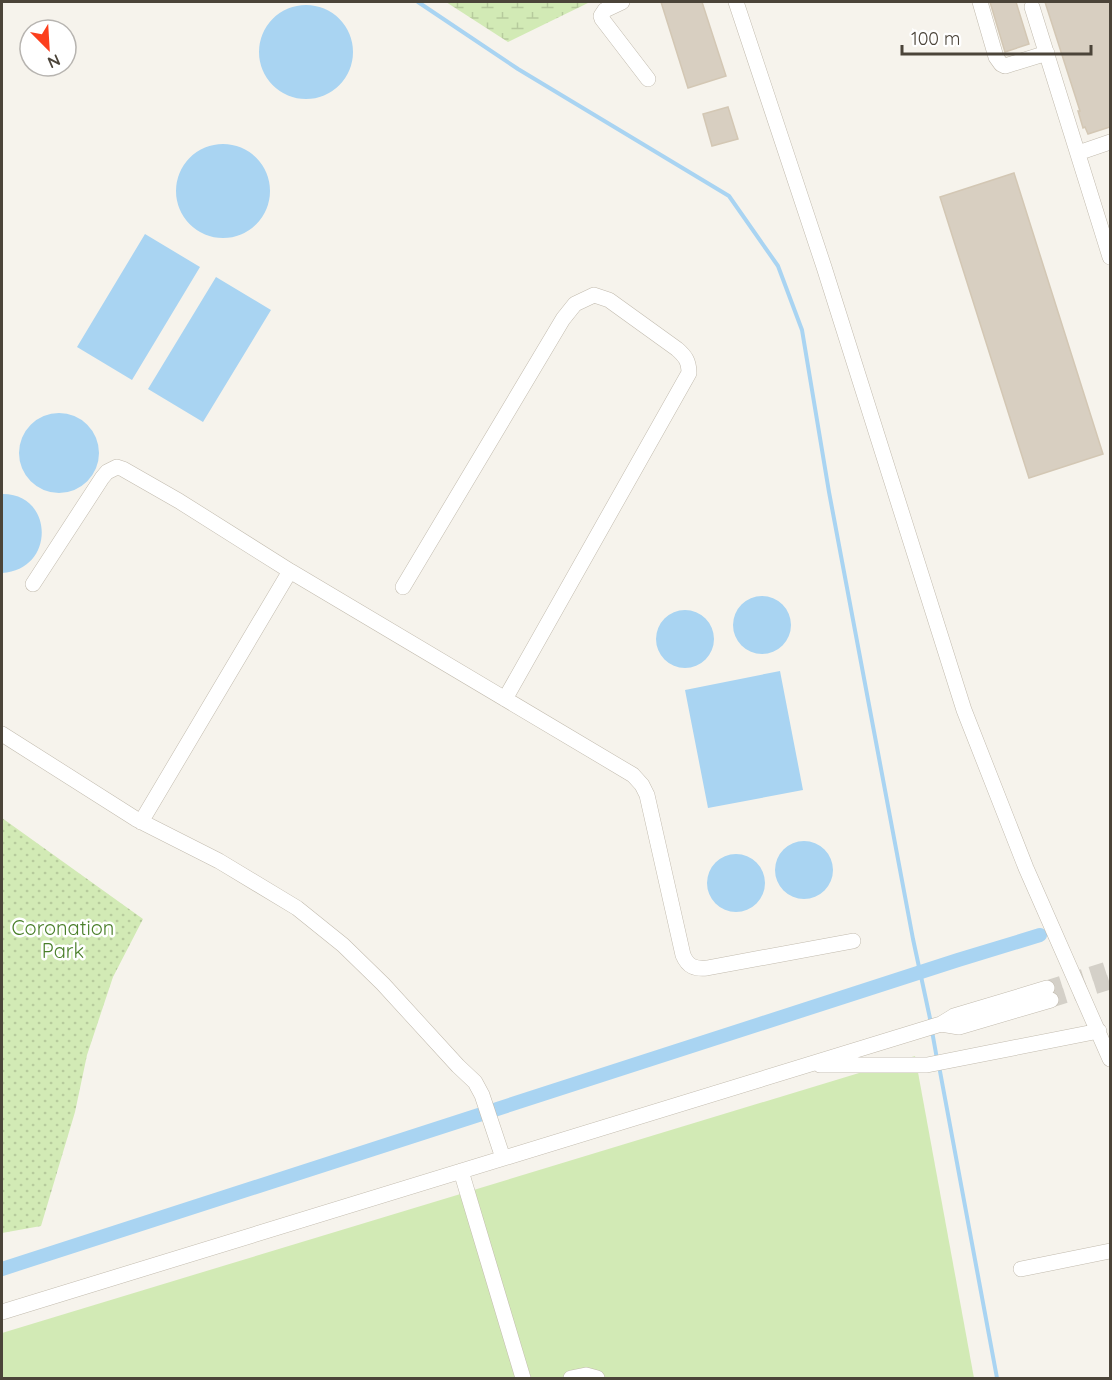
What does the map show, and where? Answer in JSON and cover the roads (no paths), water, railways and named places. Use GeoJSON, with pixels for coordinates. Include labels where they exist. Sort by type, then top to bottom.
{"type":"FeatureCollection","features":[{"type":"Feature","properties":{"kind":"street"},"geometry":{"type":"LineString","coordinates":[[622,2],[605,10],[601,16],[602,19],[648,79]]}},
{"type":"Feature","properties":{"kind":"street"},"geometry":{"type":"LineString","coordinates":[[736,2],[824,267],[964,710],[1026,868],[1110,1059]]}},
{"type":"Feature","properties":{"kind":"street"},"geometry":{"type":"LineString","coordinates":[[980,2],[996,57],[1001,64],[1005,66],[1047,53]]}},
{"type":"Feature","properties":{"kind":"street"},"geometry":{"type":"LineString","coordinates":[[1032,7],[1110,257]]}},
{"type":"Feature","properties":{"kind":"street"},"geometry":{"type":"LineString","coordinates":[[1078,153],[1110,142]]}},
{"type":"Feature","properties":{"kind":"street"},"geometry":{"type":"LineString","coordinates":[[403,587],[563,319],[575,304],[594,295],[609,300],[685,356],[689,373],[505,699]]}},
{"type":"Feature","properties":{"kind":"street"},"geometry":{"type":"LineString","coordinates":[[33,584],[102,478],[107,472],[117,467],[123,469],[633,775],[642,785],[646,795],[683,955],[693,968],[707,968],[853,940]]}},
{"type":"Feature","properties":{"kind":"street"},"geometry":{"type":"LineString","coordinates":[[141,822],[290,571]]}},
{"type":"Feature","properties":{"kind":"street"},"geometry":{"type":"LineString","coordinates":[[2,734],[141,822],[219,861],[297,908],[343,945],[475,1082],[482,1095],[503,1158]]}},
{"type":"Feature","properties":{"kind":"street"},"geometry":{"type":"LineString","coordinates":[[2,1312],[941,1024],[954,1016],[1049,994]]}},
{"type":"Feature","properties":{"kind":"street"},"geometry":{"type":"LineString","coordinates":[[805,1065],[927,1065],[1099,1031]]}},
{"type":"Feature","properties":{"kind":"street"},"geometry":{"type":"LineString","coordinates":[[461,1171],[523,1378]]}},
{"type":"Feature","properties":{"kind":"street"},"geometry":{"type":"LineString","coordinates":[[1021,1269],[1110,1251]]}},
{"type":"Feature","properties":{"kind":"street"},"geometry":{"type":"LineString","coordinates":[[571,1378],[586,1375],[597,1378]]}},
{"type":"Feature","properties":{"kind":"water"},"geometry":{"type":"Polygon","coordinates":[[[306,5],[324,8],[339,19],[350,34],[353,52],[350,70],[339,85],[324,96],[306,99],[288,96],[273,85],[262,70],[259,52],[262,34],[273,19],[288,8],[306,5]]]}},
{"type":"Feature","properties":{"kind":"water"},"geometry":{"type":"Polygon","coordinates":[[[223,144],[241,147],[256,158],[267,173],[270,191],[267,209],[256,224],[241,235],[223,238],[205,235],[190,224],[179,209],[176,191],[179,173],[190,158],[205,147],[223,144]]]}},
{"type":"Feature","properties":{"kind":"water"},"geometry":{"type":"Polygon","coordinates":[[[145,234],[200,267],[132,380],[77,347],[145,234]]]}},
{"type":"Feature","properties":{"kind":"water"},"geometry":{"type":"Polygon","coordinates":[[[216,277],[271,310],[203,422],[148,389],[216,277]]]}},
{"type":"Feature","properties":{"kind":"water"},"geometry":{"type":"Polygon","coordinates":[[[59,413],[74,416],[87,425],[96,438],[99,453],[96,468],[87,481],[74,490],[59,493],[44,490],[31,481],[22,468],[19,453],[22,438],[31,425],[44,416],[59,413]]]}},
{"type":"Feature","properties":{"kind":"water"},"geometry":{"type":"Polygon","coordinates":[[[2,494],[19,497],[32,506],[39,518],[42,532],[39,546],[32,559],[20,569],[2,573],[2,494]]]}},
{"type":"Feature","properties":{"kind":"water"},"geometry":{"type":"Polygon","coordinates":[[[756,596],[768,596],[783,604],[791,619],[791,631],[783,646],[768,654],[756,654],[741,646],[733,631],[733,619],[741,604],[756,596]]]}},
{"type":"Feature","properties":{"kind":"water"},"geometry":{"type":"Polygon","coordinates":[[[679,610],[691,610],[706,618],[714,633],[714,645],[706,660],[691,668],[679,668],[664,660],[656,645],[656,633],[664,618],[679,610]]]}},
{"type":"Feature","properties":{"kind":"water"},"geometry":{"type":"Polygon","coordinates":[[[780,671],[803,790],[708,808],[685,690],[780,671]]]}},
{"type":"Feature","properties":{"kind":"water"},"geometry":{"type":"Polygon","coordinates":[[[798,841],[810,841],[825,849],[833,864],[833,876],[825,891],[810,899],[798,899],[783,891],[775,876],[775,864],[783,849],[798,841]]]}},
{"type":"Feature","properties":{"kind":"water"},"geometry":{"type":"Polygon","coordinates":[[[730,854],[742,854],[757,862],[765,877],[765,889],[757,904],[742,912],[730,912],[715,904],[707,889],[707,877],[715,862],[730,854]]]}},
{"type":"Feature","properties":{"kind":"waterway"},"geometry":{"type":"LineString","coordinates":[[418,2],[518,69],[729,196],[778,266],[802,330],[829,492],[913,939],[931,1023]]}},
{"type":"Feature","properties":{"kind":"waterway"},"geometry":{"type":"LineString","coordinates":[[2,1269],[1040,935]]}},
{"type":"Feature","properties":{"kind":"waterway"},"geometry":{"type":"LineString","coordinates":[[932,1031],[937,1059]]}},
{"type":"Feature","properties":{"kind":"waterway"},"geometry":{"type":"LineString","coordinates":[[939,1066],[997,1378]]}},
{"type":"Feature","properties":{"kind":"tunnel"},"geometry":{"type":"LineString","coordinates":[[1047,988],[1110,968]]}},
{"type":"Feature","properties":{"kind":"tunnel"},"geometry":{"type":"LineString","coordinates":[[1051,1000],[1110,982]]}},
{"type":"Feature","properties":{"kind":"park label","name":"Coronation Park"},"geometry":{"type":"Point","coordinates":[63,940]}}]}
